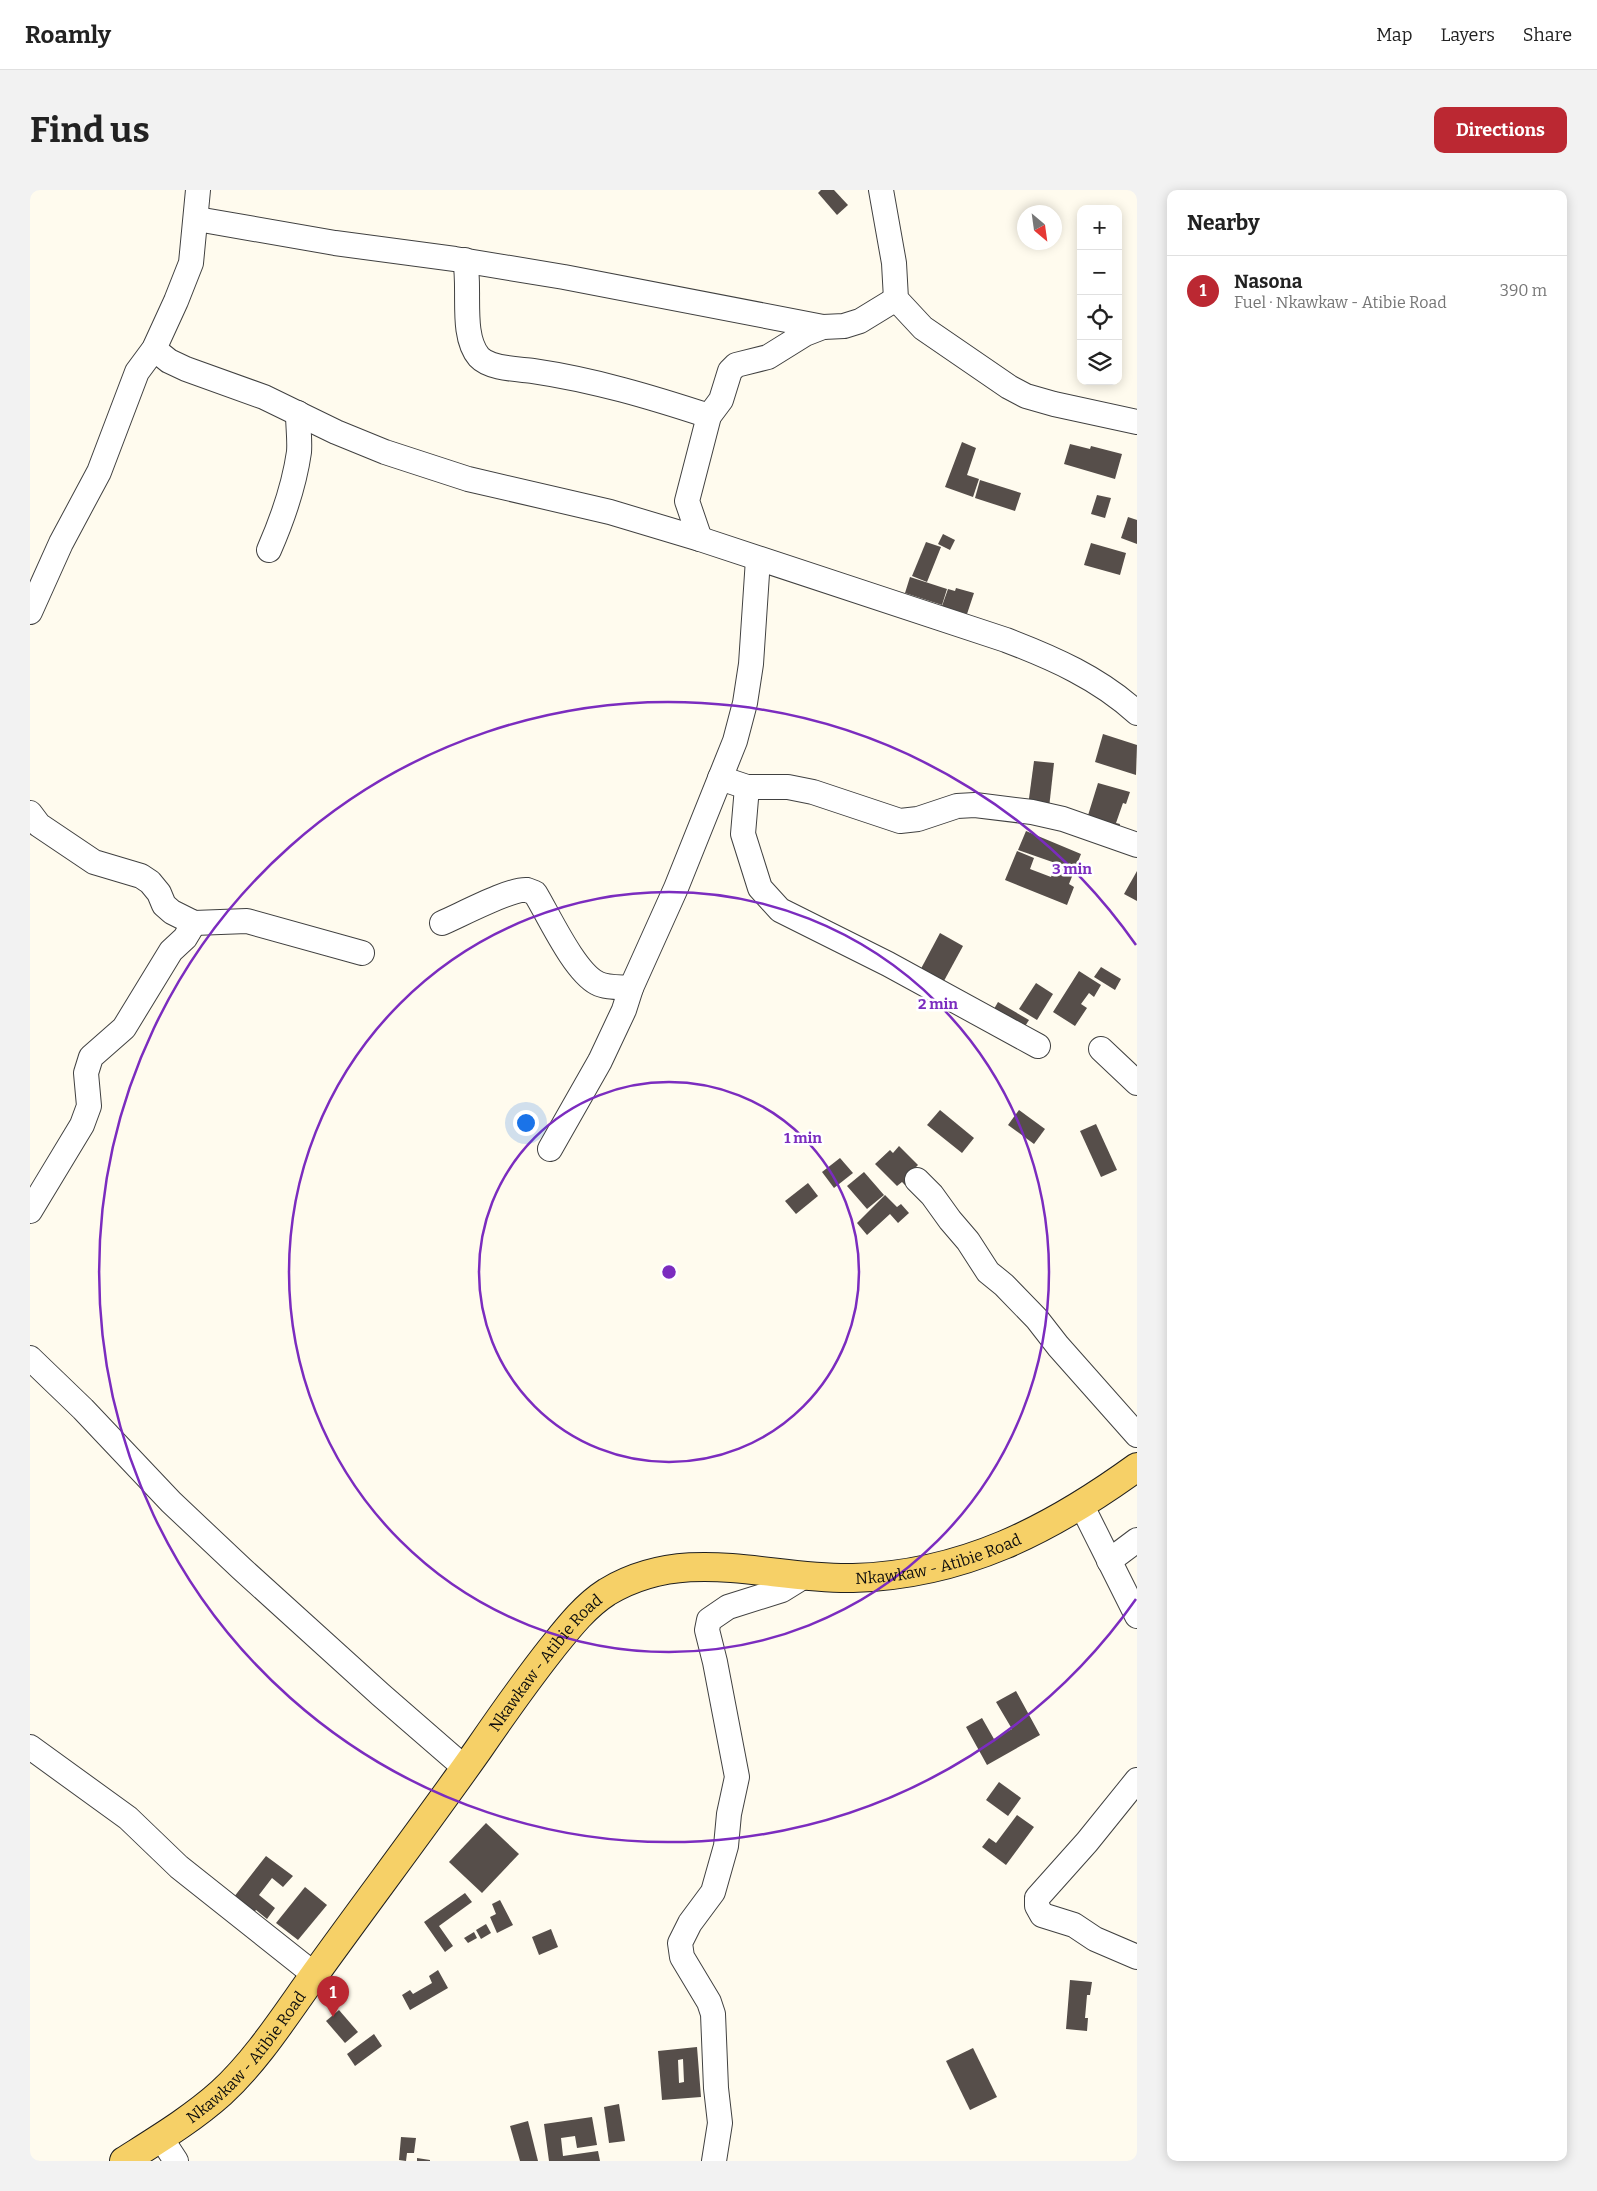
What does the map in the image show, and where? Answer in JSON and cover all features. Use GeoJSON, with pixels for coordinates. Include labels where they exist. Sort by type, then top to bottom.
{"type":"FeatureCollection","features":[{"type":"Feature","properties":{"kind":"main road","name":"Nkawkaw - Atibie Road"},"geometry":{"type":"LineString","coordinates":[[124,2161],[161,2138],[205,2106],[239,2075],[289,2011],[466,1768],[532,1673],[584,1610],[607,1592],[635,1579],[662,1570],[687,1566],[744,1568],[803,1577],[854,1578],[888,1575],[949,1563],[1006,1545],[1044,1527],[1082,1506],[1137,1467]]}},
{"type":"Feature","properties":{"kind":"street"},"geometry":{"type":"LineString","coordinates":[[30,612],[61,543],[99,472],[137,372],[154,349],[176,301],[191,263],[198,190]]}},
{"type":"Feature","properties":{"kind":"street"},"geometry":{"type":"LineString","coordinates":[[880,190],[894,263],[896,299],[923,328],[1009,388],[1054,404],[1137,422]]}},
{"type":"Feature","properties":{"kind":"street"},"geometry":{"type":"LineString","coordinates":[[196,219],[335,243],[464,260],[564,277],[823,327],[844,326],[860,321],[896,299]]}},
{"type":"Feature","properties":{"kind":"street"},"geometry":{"type":"LineString","coordinates":[[464,260],[468,280],[468,328],[474,348],[480,358],[493,365],[586,380],[649,396],[709,416]]}},
{"type":"Feature","properties":{"kind":"street"},"geometry":{"type":"LineString","coordinates":[[700,539],[687,501],[709,416],[721,400],[730,371],[736,365],[768,357],[805,334],[823,327]]}},
{"type":"Feature","properties":{"kind":"street"},"geometry":{"type":"LineString","coordinates":[[154,349],[169,361],[186,369],[264,397],[336,432],[385,452],[468,479],[610,512],[700,539],[1039,652],[1094,680],[1118,695],[1137,713]]}},
{"type":"Feature","properties":{"kind":"street"},"geometry":{"type":"LineString","coordinates":[[269,550],[283,517],[292,488],[299,450],[298,413]]}},
{"type":"Feature","properties":{"kind":"street"},"geometry":{"type":"LineString","coordinates":[[656,526],[687,501]]}},
{"type":"Feature","properties":{"kind":"street"},"geometry":{"type":"LineString","coordinates":[[550,1149],[600,1061],[624,1010],[631,988],[676,888],[735,741],[745,703],[750,664],[758,558]]}},
{"type":"Feature","properties":{"kind":"street"},"geometry":{"type":"LineString","coordinates":[[720,778],[747,786],[788,787],[813,792],[900,821],[918,819],[957,806],[975,805],[1032,812],[1063,820],[1137,845]]}},
{"type":"Feature","properties":{"kind":"street"},"geometry":{"type":"LineString","coordinates":[[747,786],[743,834],[760,888],[780,910],[888,964],[1038,1046]]}},
{"type":"Feature","properties":{"kind":"street"},"geometry":{"type":"LineString","coordinates":[[30,812],[39,825],[94,862],[142,876],[159,893],[164,905],[172,912],[194,923],[247,921],[362,953]]}},
{"type":"Feature","properties":{"kind":"street"},"geometry":{"type":"LineString","coordinates":[[442,923],[515,892],[527,890],[535,893],[563,943],[583,971],[596,983],[631,988]]}},
{"type":"Feature","properties":{"kind":"street"},"geometry":{"type":"LineString","coordinates":[[30,1211],[82,1125],[89,1106],[86,1073],[91,1057],[124,1028],[171,951],[185,938],[194,923]]}},
{"type":"Feature","properties":{"kind":"street"},"geometry":{"type":"LineString","coordinates":[[1101,1049],[1137,1083]]}},
{"type":"Feature","properties":{"kind":"street"},"geometry":{"type":"LineString","coordinates":[[917,1180],[932,1195],[968,1241],[988,1272],[1038,1319],[1064,1353],[1137,1435]]}},
{"type":"Feature","properties":{"kind":"street"},"geometry":{"type":"LineString","coordinates":[[30,1358],[83,1409],[171,1502],[242,1569],[381,1695],[466,1768]]}},
{"type":"Feature","properties":{"kind":"street"},"geometry":{"type":"LineString","coordinates":[[1082,1506],[1137,1616]]}},
{"type":"Feature","properties":{"kind":"street"},"geometry":{"type":"LineString","coordinates":[[1109,1561],[1137,1540]]}},
{"type":"Feature","properties":{"kind":"street"},"geometry":{"type":"LineString","coordinates":[[714,2161],[720,2123],[716,2088],[713,2014],[709,2002],[682,1957],[680,1943],[690,1923],[712,1892],[726,1846],[729,1814],[737,1777],[715,1662],[706,1630],[709,1620],[728,1607],[782,1590],[803,1577]]}},
{"type":"Feature","properties":{"kind":"street"},"geometry":{"type":"LineString","coordinates":[[30,1747],[128,1818],[179,1868],[315,1975]]}},
{"type":"Feature","properties":{"kind":"street"},"geometry":{"type":"LineString","coordinates":[[1137,1780],[1087,1842],[1037,1898],[1037,1906],[1042,1915],[1074,1925],[1095,1939],[1137,1957]]}},
{"type":"Feature","properties":{"kind":"street"},"geometry":{"type":"LineString","coordinates":[[161,2138],[176,2161]]}},
{"type":"Feature","properties":{"kind":"building"},"geometry":{"type":"Polygon","coordinates":[[[821,190],[834,190],[848,205],[837,215],[818,193],[821,190]]]}},
{"type":"Feature","properties":{"kind":"building"},"geometry":{"type":"Polygon","coordinates":[[[962,442],[976,448],[967,475],[979,479],[973,497],[945,487],[962,442]]]}},
{"type":"Feature","properties":{"kind":"building"},"geometry":{"type":"Polygon","coordinates":[[[1070,444],[1090,449],[1091,446],[1122,454],[1115,479],[1064,464],[1070,444]]]}},
{"type":"Feature","properties":{"kind":"building"},"geometry":{"type":"Polygon","coordinates":[[[980,480],[1021,493],[1015,511],[975,498],[980,480]]]}},
{"type":"Feature","properties":{"kind":"building"},"geometry":{"type":"Polygon","coordinates":[[[1097,495],[1111,498],[1105,518],[1091,514],[1097,495]]]}},
{"type":"Feature","properties":{"kind":"building"},"geometry":{"type":"Polygon","coordinates":[[[1128,517],[1137,520],[1137,544],[1121,538],[1128,517]]]}},
{"type":"Feature","properties":{"kind":"building"},"geometry":{"type":"Polygon","coordinates":[[[943,534],[955,540],[950,550],[938,544],[943,534]]]}},
{"type":"Feature","properties":{"kind":"building"},"geometry":{"type":"Polygon","coordinates":[[[926,542],[941,547],[927,582],[912,576],[926,542]]]}},
{"type":"Feature","properties":{"kind":"building"},"geometry":{"type":"Polygon","coordinates":[[[1091,543],[1126,553],[1120,575],[1084,565],[1091,543]]]}},
{"type":"Feature","properties":{"kind":"building"},"geometry":{"type":"Polygon","coordinates":[[[910,577],[947,589],[942,605],[905,593],[910,577]]]}},
{"type":"Feature","properties":{"kind":"building"},"geometry":{"type":"Polygon","coordinates":[[[956,588],[974,593],[967,614],[942,606],[948,589],[955,591],[956,588]]]}},
{"type":"Feature","properties":{"kind":"building"},"geometry":{"type":"Polygon","coordinates":[[[1103,734],[1137,745],[1136,775],[1095,762],[1103,734]]]}},
{"type":"Feature","properties":{"kind":"building"},"geometry":{"type":"Polygon","coordinates":[[[1034,761],[1054,763],[1049,808],[1028,806],[1034,761]]]}},
{"type":"Feature","properties":{"kind":"building"},"geometry":{"type":"Polygon","coordinates":[[[1098,783],[1130,792],[1126,804],[1123,803],[1116,823],[1120,824],[1117,835],[1085,825],[1098,783]]]}},
{"type":"Feature","properties":{"kind":"building"},"geometry":{"type":"Polygon","coordinates":[[[1026,831],[1081,854],[1069,884],[1074,887],[1067,905],[1005,880],[1017,851],[1034,858],[1030,869],[1051,877],[1055,867],[1060,869],[1061,865],[1018,850],[1026,831]]]}},
{"type":"Feature","properties":{"kind":"building"},"geometry":{"type":"Polygon","coordinates":[[[1137,871],[1137,901],[1124,894],[1137,871]]]}},
{"type":"Feature","properties":{"kind":"building"},"geometry":{"type":"Polygon","coordinates":[[[940,933],[963,946],[939,990],[916,978],[940,933]]]}},
{"type":"Feature","properties":{"kind":"building"},"geometry":{"type":"Polygon","coordinates":[[[1101,967],[1121,979],[1115,990],[1094,977],[1101,967]]]}},
{"type":"Feature","properties":{"kind":"building"},"geometry":{"type":"Polygon","coordinates":[[[1079,971],[1101,985],[1094,997],[1089,993],[1081,1004],[1087,1008],[1075,1026],[1053,1012],[1079,971]]]}},
{"type":"Feature","properties":{"kind":"building"},"geometry":{"type":"Polygon","coordinates":[[[1036,983],[1053,994],[1037,1020],[1019,1009],[1036,983]]]}},
{"type":"Feature","properties":{"kind":"building"},"geometry":{"type":"Polygon","coordinates":[[[998,1002],[1029,1020],[1020,1034],[990,1016],[998,1002]]]}},
{"type":"Feature","properties":{"kind":"building"},"geometry":{"type":"Polygon","coordinates":[[[940,1110],[974,1138],[962,1153],[927,1125],[940,1110]]]}},
{"type":"Feature","properties":{"kind":"building"},"geometry":{"type":"Polygon","coordinates":[[[1019,1110],[1045,1129],[1034,1144],[1008,1125],[1019,1110]]]}},
{"type":"Feature","properties":{"kind":"building"},"geometry":{"type":"Polygon","coordinates":[[[1096,1124],[1117,1170],[1101,1177],[1080,1131],[1096,1124]]]}},
{"type":"Feature","properties":{"kind":"building"},"geometry":{"type":"Polygon","coordinates":[[[899,1146],[918,1165],[913,1170],[917,1173],[905,1185],[902,1182],[897,1186],[875,1164],[890,1150],[893,1153],[899,1146]]]}},
{"type":"Feature","properties":{"kind":"building"},"geometry":{"type":"Polygon","coordinates":[[[840,1158],[853,1173],[834,1188],[822,1172],[840,1158]]]}},
{"type":"Feature","properties":{"kind":"building"},"geometry":{"type":"Polygon","coordinates":[[[864,1172],[884,1195],[867,1209],[847,1186],[864,1172]]]}},
{"type":"Feature","properties":{"kind":"building"},"geometry":{"type":"Polygon","coordinates":[[[808,1183],[818,1196],[796,1214],[785,1201],[808,1183]]]}},
{"type":"Feature","properties":{"kind":"building"},"geometry":{"type":"Polygon","coordinates":[[[885,1195],[897,1207],[901,1204],[909,1213],[898,1223],[890,1214],[867,1235],[857,1223],[885,1195]]]}},
{"type":"Feature","properties":{"kind":"building"},"geometry":{"type":"Polygon","coordinates":[[[1016,1691],[1040,1735],[987,1765],[966,1727],[982,1718],[994,1739],[1012,1729],[996,1702],[1016,1691]]]}},
{"type":"Feature","properties":{"kind":"building"},"geometry":{"type":"Polygon","coordinates":[[[999,1782],[1021,1798],[1008,1816],[986,1800],[999,1782]]]}},
{"type":"Feature","properties":{"kind":"building"},"geometry":{"type":"Polygon","coordinates":[[[1017,1815],[1034,1827],[1006,1865],[982,1847],[989,1838],[996,1843],[1017,1815]]]}},
{"type":"Feature","properties":{"kind":"building"},"geometry":{"type":"Polygon","coordinates":[[[486,1823],[519,1854],[482,1893],[449,1862],[486,1823]]]}},
{"type":"Feature","properties":{"kind":"building"},"geometry":{"type":"Polygon","coordinates":[[[266,1856],[293,1876],[283,1887],[272,1878],[259,1895],[275,1908],[267,1919],[256,1910],[250,1917],[230,1902],[266,1856]]]}},
{"type":"Feature","properties":{"kind":"building"},"geometry":{"type":"Polygon","coordinates":[[[305,1887],[327,1905],[298,1940],[276,1923],[305,1887]]]}},
{"type":"Feature","properties":{"kind":"building"},"geometry":{"type":"Polygon","coordinates":[[[465,1893],[472,1902],[439,1926],[453,1946],[445,1952],[424,1922],[465,1893]]]}},
{"type":"Feature","properties":{"kind":"building"},"geometry":{"type":"Polygon","coordinates":[[[500,1900],[513,1925],[497,1933],[490,1917],[496,1914],[492,1904],[500,1900]]]}},
{"type":"Feature","properties":{"kind":"building"},"geometry":{"type":"Polygon","coordinates":[[[486,1924],[491,1933],[481,1939],[476,1930],[486,1924]]]}},
{"type":"Feature","properties":{"kind":"building"},"geometry":{"type":"Polygon","coordinates":[[[551,1929],[558,1947],[539,1955],[532,1937],[551,1929]]]}},
{"type":"Feature","properties":{"kind":"building"},"geometry":{"type":"Polygon","coordinates":[[[474,1932],[477,1938],[468,1943],[464,1938],[474,1932]]]}},
{"type":"Feature","properties":{"kind":"building"},"geometry":{"type":"Polygon","coordinates":[[[438,1970],[448,1988],[410,2010],[402,1995],[410,1990],[413,1994],[432,1983],[429,1976],[438,1970]]]}},
{"type":"Feature","properties":{"kind":"building"},"geometry":{"type":"Polygon","coordinates":[[[1070,1980],[1092,1982],[1090,1995],[1087,1995],[1085,2018],[1088,2018],[1087,2031],[1066,2029],[1070,1980]]]}},
{"type":"Feature","properties":{"kind":"building"},"geometry":{"type":"Polygon","coordinates":[[[339,2010],[358,2032],[345,2043],[326,2021],[339,2010]]]}},
{"type":"Feature","properties":{"kind":"building"},"geometry":{"type":"Polygon","coordinates":[[[374,2034],[382,2046],[355,2066],[347,2054],[374,2034]]]}},
{"type":"Feature","properties":{"kind":"building"},"geometry":{"type":"Polygon","coordinates":[[[697,2047],[701,2097],[662,2100],[658,2051],[697,2047]],[[683,2059],[678,2060],[679,2083],[684,2082],[683,2059]]]}},
{"type":"Feature","properties":{"kind":"building"},"geometry":{"type":"Polygon","coordinates":[[[973,2048],[997,2097],[970,2110],[946,2061],[973,2048]]]}},
{"type":"Feature","properties":{"kind":"building"},"geometry":{"type":"Polygon","coordinates":[[[619,2104],[625,2141],[609,2143],[604,2107],[619,2104]]]}},
{"type":"Feature","properties":{"kind":"building"},"geometry":{"type":"Polygon","coordinates":[[[592,2117],[597,2145],[577,2148],[575,2136],[561,2138],[563,2156],[598,2151],[600,2161],[549,2161],[544,2124],[592,2117]]]}},
{"type":"Feature","properties":{"kind":"building"},"geometry":{"type":"Polygon","coordinates":[[[528,2121],[538,2161],[520,2161],[510,2126],[528,2121]]]}},
{"type":"Feature","properties":{"kind":"building"},"geometry":{"type":"Polygon","coordinates":[[[401,2137],[416,2138],[414,2153],[407,2153],[406,2161],[399,2160],[401,2137]]]}},
{"type":"Feature","properties":{"kind":"building"},"geometry":{"type":"Polygon","coordinates":[[[417,2158],[430,2160],[430,2161],[417,2161],[417,2158]]]}},
{"type":"Feature","properties":{"kind":"place","name":"Nasona"},"geometry":{"type":"Point","coordinates":[333,2017]}}]}
